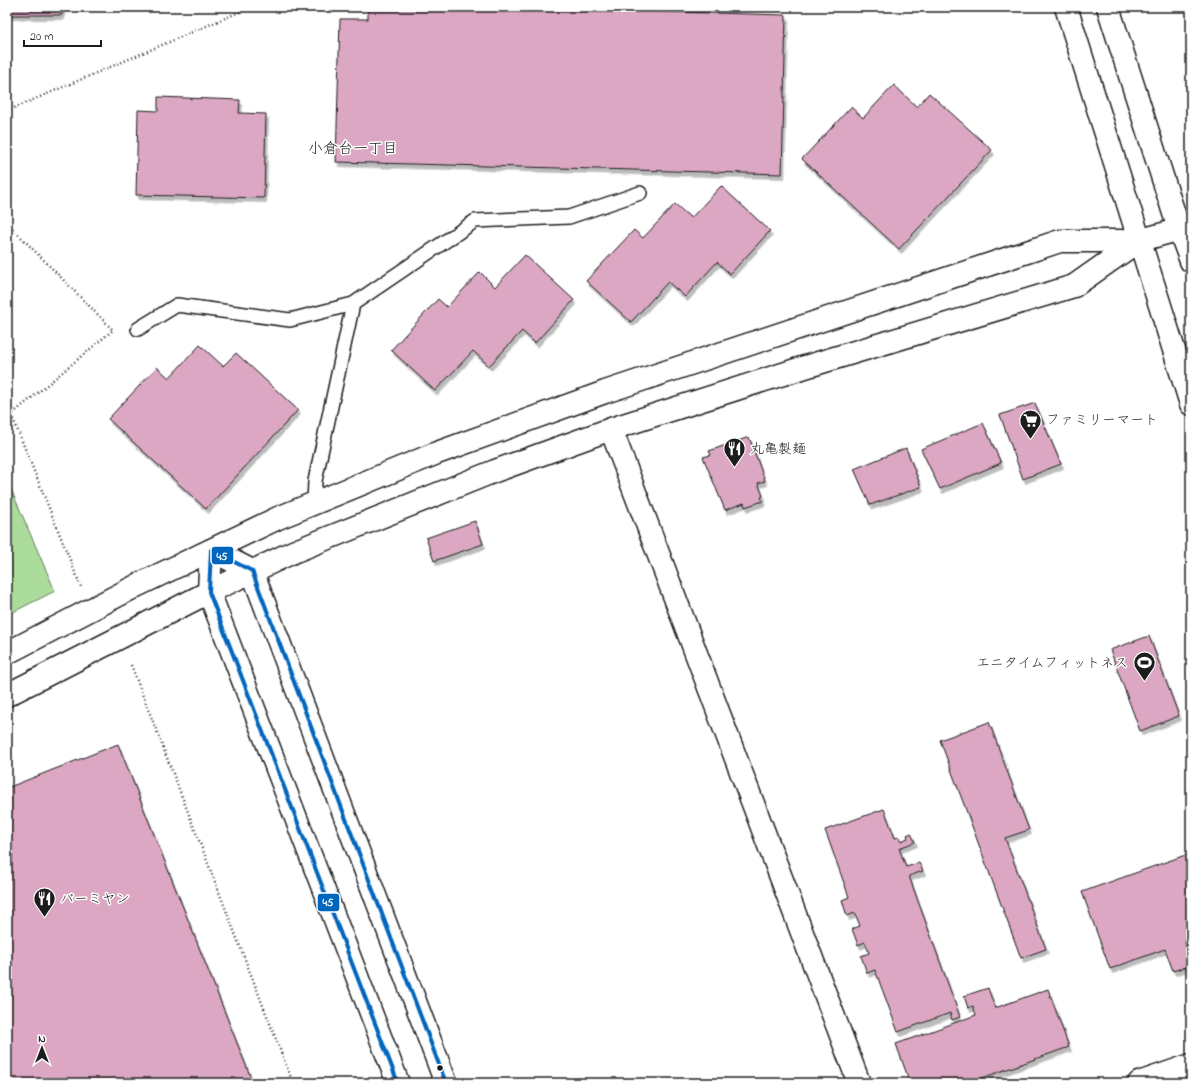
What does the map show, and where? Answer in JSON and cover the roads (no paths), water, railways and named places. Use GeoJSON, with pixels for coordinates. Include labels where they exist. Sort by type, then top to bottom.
{"type":"FeatureCollection","features":[{"type":"Feature","properties":{"kind":"street"},"geometry":{"type":"LineString","coordinates":[[1066,7],[1138,241],[1191,404]]}},
{"type":"Feature","properties":{"kind":"street"},"geometry":{"type":"LineString","coordinates":[[1108,7],[1185,227],[1191,261]]}},
{"type":"Feature","properties":{"kind":"street"},"geometry":{"type":"LineString","coordinates":[[7,652],[138,585],[211,550],[314,504],[437,453],[604,392],[1060,241],[1138,241],[1185,227]]}},
{"type":"Feature","properties":{"kind":"street"},"geometry":{"type":"LineString","coordinates":[[7,695],[209,592],[293,552],[456,487],[612,429],[805,367],[1074,286],[1138,241]]}},
{"type":"Feature","properties":{"kind":"street"},"geometry":{"type":"LineString","coordinates":[[612,429],[859,1083]]}},
{"type":"Feature","properties":{"kind":"street"},"geometry":{"type":"LineString","coordinates":[[211,550],[252,571],[446,1083]]}},
{"type":"Feature","properties":{"kind":"street"},"geometry":{"type":"LineString","coordinates":[[211,550],[209,592],[398,1083]]}},
{"type":"Feature","properties":{"kind":"street"},"geometry":{"type":"LineString","coordinates":[[1139,1083],[1191,1065]]}},
{"type":"Feature","properties":{"kind":"lane"},"geometry":{"type":"LineString","coordinates":[[138,329],[177,305],[290,320],[353,304],[475,221],[569,217],[640,193]]}},
{"type":"Feature","properties":{"kind":"lane"},"geometry":{"type":"LineString","coordinates":[[314,504],[315,481],[353,304]]}},
{"type":"Feature","properties":{"kind":"place","name":"ファミリーマート"},"geometry":{"type":"Point","coordinates":[1030,440]}},
{"type":"Feature","properties":{"kind":"place","name":"丸亀製麺"},"geometry":{"type":"Point","coordinates":[734,468]}},
{"type":"Feature","properties":{"kind":"place","name":"エニタイムフィットネス"},"geometry":{"type":"Point","coordinates":[1144,682]}},
{"type":"Feature","properties":{"kind":"place","name":"バーミヤン"},"geometry":{"type":"Point","coordinates":[45,918]}},
{"type":"Feature","properties":{"kind":"district","name":"小倉台一丁目"},"geometry":{"type":"Point","coordinates":[353,149]}}]}
